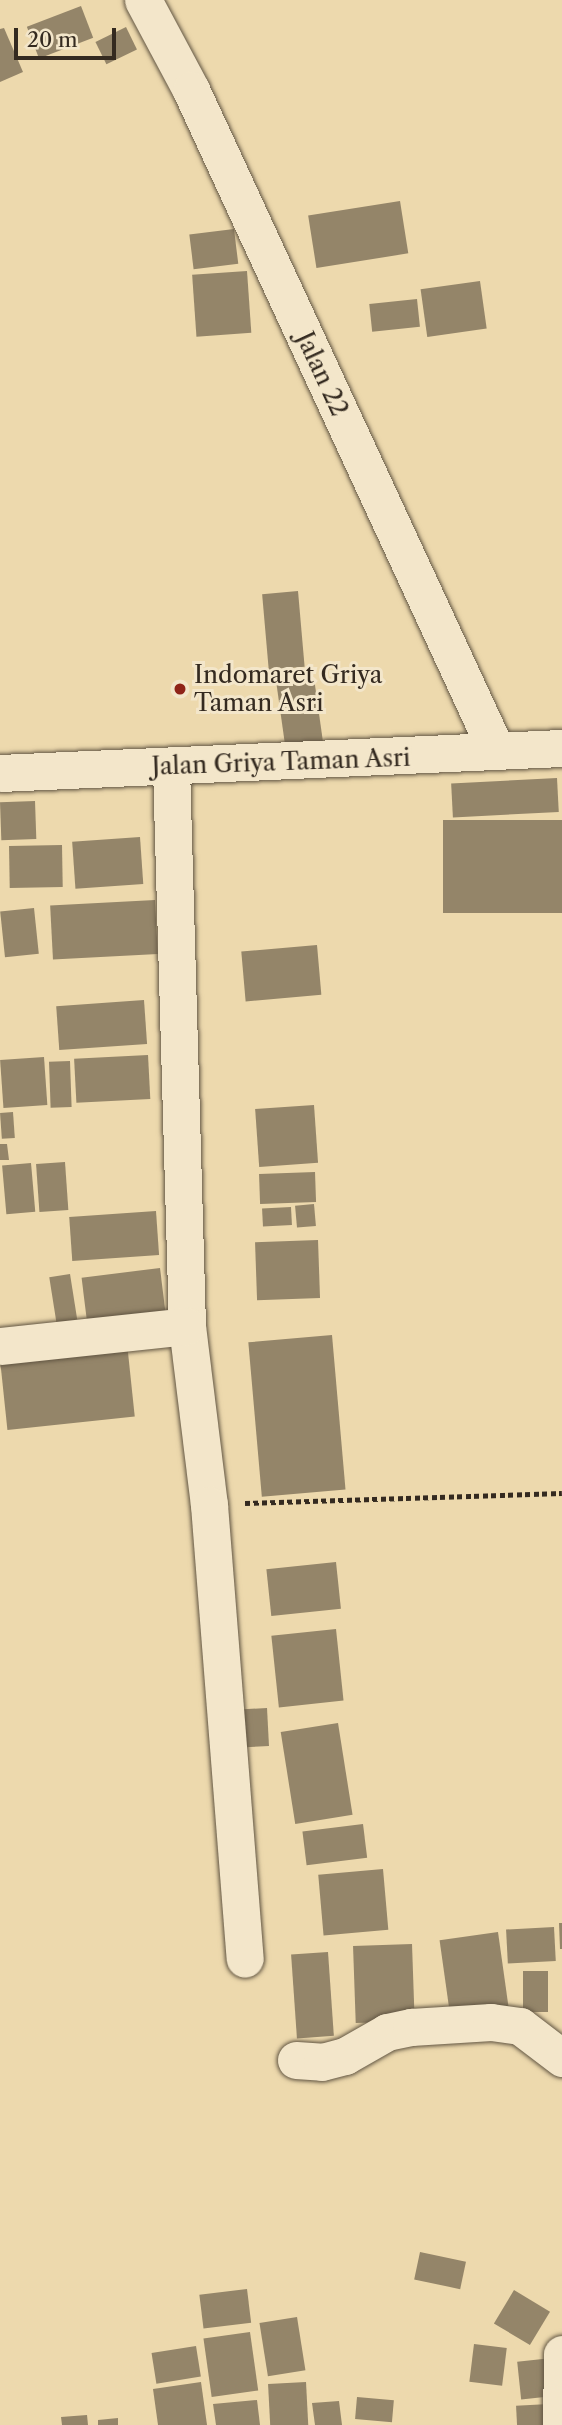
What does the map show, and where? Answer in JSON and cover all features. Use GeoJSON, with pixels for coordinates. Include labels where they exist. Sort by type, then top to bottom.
{"type":"FeatureCollection","features":[{"type":"Feature","properties":{"kind":"street","name":"Jalan 22"},"geometry":{"type":"LineString","coordinates":[[143,0],[191,90],[496,750]]}},
{"type":"Feature","properties":{"kind":"street","name":"Jalan Griya Taman Asri"},"geometry":{"type":"LineString","coordinates":[[0,774],[562,748]]}},
{"type":"Feature","properties":{"kind":"street"},"geometry":{"type":"LineString","coordinates":[[171,766],[187,1326],[209,1505],[245,1959]]}},
{"type":"Feature","properties":{"kind":"street"},"geometry":{"type":"LineString","coordinates":[[0,1346],[187,1326]]}},
{"type":"Feature","properties":{"kind":"street"},"geometry":{"type":"LineString","coordinates":[[296,2060],[322,2062],[345,2056],[387,2032],[411,2027],[491,2021],[520,2026],[562,2058]]}},
{"type":"Feature","properties":{"kind":"street"},"geometry":{"type":"LineString","coordinates":[[561,2425],[562,2354]]}},
{"type":"Feature","properties":{"kind":"path"},"geometry":{"type":"LineString","coordinates":[[209,1505],[562,1493]]}},
{"type":"Feature","properties":{"kind":"building"},"geometry":{"type":"Polygon","coordinates":[[[81,6],[93,38],[39,59],[27,27],[81,6]]]}},
{"type":"Feature","properties":{"kind":"building"},"geometry":{"type":"Polygon","coordinates":[[[126,27],[137,49],[106,64],[95,42],[126,27]]]}},
{"type":"Feature","properties":{"kind":"building"},"geometry":{"type":"Polygon","coordinates":[[[4,28],[23,72],[0,82],[0,29],[4,28]]]}},
{"type":"Feature","properties":{"kind":"building"},"geometry":{"type":"Polygon","coordinates":[[[400,201],[408,253],[316,268],[308,216],[400,201]]]}},
{"type":"Feature","properties":{"kind":"building"},"geometry":{"type":"Polygon","coordinates":[[[234,229],[238,264],[194,269],[189,234],[234,229]]]}},
{"type":"Feature","properties":{"kind":"building"},"geometry":{"type":"Polygon","coordinates":[[[247,271],[251,333],[196,337],[192,275],[247,271]]]}},
{"type":"Feature","properties":{"kind":"building"},"geometry":{"type":"Polygon","coordinates":[[[480,281],[487,329],[427,337],[421,289],[480,281]]]}},
{"type":"Feature","properties":{"kind":"building"},"geometry":{"type":"Polygon","coordinates":[[[417,299],[420,327],[372,332],[369,304],[417,299]]]}},
{"type":"Feature","properties":{"kind":"building"},"geometry":{"type":"Polygon","coordinates":[[[298,591],[305,667],[269,670],[262,594],[298,591]]]}},
{"type":"Feature","properties":{"kind":"building"},"geometry":{"type":"Polygon","coordinates":[[[314,678],[324,749],[286,755],[276,683],[314,678]]]}},
{"type":"Feature","properties":{"kind":"building"},"geometry":{"type":"Polygon","coordinates":[[[557,778],[559,812],[453,818],[451,784],[557,778]]]}},
{"type":"Feature","properties":{"kind":"building"},"geometry":{"type":"Polygon","coordinates":[[[35,801],[36,839],[1,840],[0,802],[35,801]]]}},
{"type":"Feature","properties":{"kind":"building"},"geometry":{"type":"Polygon","coordinates":[[[443,820],[562,820],[562,913],[443,913],[443,820]]]}},
{"type":"Feature","properties":{"kind":"building"},"geometry":{"type":"Polygon","coordinates":[[[140,837],[143,884],[75,889],[72,842],[140,837]]]}},
{"type":"Feature","properties":{"kind":"building"},"geometry":{"type":"Polygon","coordinates":[[[62,845],[63,887],[10,888],[9,846],[62,845]]]}},
{"type":"Feature","properties":{"kind":"building"},"geometry":{"type":"Polygon","coordinates":[[[155,900],[158,954],[53,959],[50,905],[155,900]]]}},
{"type":"Feature","properties":{"kind":"building"},"geometry":{"type":"Polygon","coordinates":[[[34,908],[39,954],[5,957],[0,912],[34,908]]]}},
{"type":"Feature","properties":{"kind":"building"},"geometry":{"type":"Polygon","coordinates":[[[317,945],[321,995],[246,1001],[241,952],[317,945]]]}},
{"type":"Feature","properties":{"kind":"building"},"geometry":{"type":"Polygon","coordinates":[[[144,1000],[147,1044],[59,1050],[56,1006],[144,1000]]]}},
{"type":"Feature","properties":{"kind":"building"},"geometry":{"type":"Polygon","coordinates":[[[148,1055],[150,1099],[76,1103],[74,1059],[148,1055]]]}},
{"type":"Feature","properties":{"kind":"building"},"geometry":{"type":"Polygon","coordinates":[[[44,1057],[47,1105],[3,1108],[0,1060],[44,1057]]]}},
{"type":"Feature","properties":{"kind":"building"},"geometry":{"type":"Polygon","coordinates":[[[70,1061],[72,1107],[51,1108],[49,1062],[70,1061]]]}},
{"type":"Feature","properties":{"kind":"building"},"geometry":{"type":"Polygon","coordinates":[[[314,1105],[318,1163],[259,1167],[255,1109],[314,1105]]]}},
{"type":"Feature","properties":{"kind":"building"},"geometry":{"type":"Polygon","coordinates":[[[13,1112],[15,1138],[2,1139],[0,1113],[13,1112]]]}},
{"type":"Feature","properties":{"kind":"building"},"geometry":{"type":"Polygon","coordinates":[[[0,1144],[7,1144],[9,1160],[0,1160],[0,1144]]]}},
{"type":"Feature","properties":{"kind":"building"},"geometry":{"type":"Polygon","coordinates":[[[65,1162],[68,1210],[39,1212],[36,1164],[65,1162]]]}},
{"type":"Feature","properties":{"kind":"building"},"geometry":{"type":"Polygon","coordinates":[[[31,1163],[35,1212],[6,1214],[2,1166],[31,1163]]]}},
{"type":"Feature","properties":{"kind":"building"},"geometry":{"type":"Polygon","coordinates":[[[315,1172],[316,1202],[260,1204],[259,1174],[315,1172]]]}},
{"type":"Feature","properties":{"kind":"building"},"geometry":{"type":"Polygon","coordinates":[[[314,1204],[316,1226],[297,1228],[295,1206],[314,1204]]]}},
{"type":"Feature","properties":{"kind":"building"},"geometry":{"type":"Polygon","coordinates":[[[291,1207],[292,1225],[263,1226],[262,1209],[291,1207]]]}},
{"type":"Feature","properties":{"kind":"building"},"geometry":{"type":"Polygon","coordinates":[[[156,1211],[159,1255],[72,1261],[69,1217],[156,1211]]]}},
{"type":"Feature","properties":{"kind":"building"},"geometry":{"type":"Polygon","coordinates":[[[318,1240],[320,1298],[257,1300],[255,1242],[318,1240]]]}},
{"type":"Feature","properties":{"kind":"building"},"geometry":{"type":"Polygon","coordinates":[[[160,1268],[165,1311],[87,1320],[82,1278],[160,1268]]]}},
{"type":"Feature","properties":{"kind":"building"},"geometry":{"type":"Polygon","coordinates":[[[70,1274],[79,1330],[58,1334],[49,1277],[70,1274]]]}},
{"type":"Feature","properties":{"kind":"building"},"geometry":{"type":"Polygon","coordinates":[[[332,1335],[346,1489],[262,1497],[248,1342],[332,1335]]]}},
{"type":"Feature","properties":{"kind":"building"},"geometry":{"type":"Polygon","coordinates":[[[127,1343],[135,1417],[7,1430],[0,1356],[127,1343]]]}},
{"type":"Feature","properties":{"kind":"building"},"geometry":{"type":"Polygon","coordinates":[[[336,1562],[341,1609],[271,1616],[266,1569],[336,1562]]]}},
{"type":"Feature","properties":{"kind":"building"},"geometry":{"type":"Polygon","coordinates":[[[336,1629],[344,1701],[279,1707],[271,1636],[336,1629]]]}},
{"type":"Feature","properties":{"kind":"building"},"geometry":{"type":"Polygon","coordinates":[[[267,1708],[269,1746],[233,1748],[231,1710],[267,1708]]]}},
{"type":"Feature","properties":{"kind":"building"},"geometry":{"type":"Polygon","coordinates":[[[338,1723],[353,1815],[295,1824],[281,1732],[338,1723]]]}},
{"type":"Feature","properties":{"kind":"building"},"geometry":{"type":"Polygon","coordinates":[[[363,1824],[367,1858],[307,1865],[302,1831],[363,1824]]]}},
{"type":"Feature","properties":{"kind":"building"},"geometry":{"type":"Polygon","coordinates":[[[383,1869],[388,1930],[324,1935],[318,1875],[383,1869]]]}},
{"type":"Feature","properties":{"kind":"building"},"geometry":{"type":"Polygon","coordinates":[[[559,1923],[562,1923],[562,1949],[560,1949],[559,1923]]]}},
{"type":"Feature","properties":{"kind":"building"},"geometry":{"type":"Polygon","coordinates":[[[554,1927],[556,1961],[508,1963],[506,1930],[554,1927]]]}},
{"type":"Feature","properties":{"kind":"building"},"geometry":{"type":"Polygon","coordinates":[[[498,1932],[509,2009],[450,2017],[440,1940],[498,1932]]]}},
{"type":"Feature","properties":{"kind":"building"},"geometry":{"type":"Polygon","coordinates":[[[412,1944],[415,2021],[356,2023],[353,1946],[412,1944]]]}},
{"type":"Feature","properties":{"kind":"building"},"geometry":{"type":"Polygon","coordinates":[[[328,1952],[334,2036],[297,2038],[291,1955],[328,1952]]]}},
{"type":"Feature","properties":{"kind":"building"},"geometry":{"type":"Polygon","coordinates":[[[523,1971],[548,1971],[548,2012],[523,2012],[523,1971]]]}},
{"type":"Feature","properties":{"kind":"building"},"geometry":{"type":"Polygon","coordinates":[[[420,2252],[466,2262],[460,2289],[414,2279],[420,2252]]]}},
{"type":"Feature","properties":{"kind":"building"},"geometry":{"type":"Polygon","coordinates":[[[247,2289],[251,2323],[204,2329],[199,2295],[247,2289]]]}},
{"type":"Feature","properties":{"kind":"building"},"geometry":{"type":"Polygon","coordinates":[[[514,2290],[550,2312],[530,2345],[494,2323],[514,2290]]]}},
{"type":"Feature","properties":{"kind":"building"},"geometry":{"type":"Polygon","coordinates":[[[297,2317],[305,2370],[268,2376],[259,2323],[297,2317]]]}},
{"type":"Feature","properties":{"kind":"building"},"geometry":{"type":"Polygon","coordinates":[[[250,2332],[258,2390],[212,2397],[203,2339],[250,2332]]]}},
{"type":"Feature","properties":{"kind":"building"},"geometry":{"type":"Polygon","coordinates":[[[474,2344],[507,2348],[502,2386],[469,2382],[474,2344]]]}},
{"type":"Feature","properties":{"kind":"building"},"geometry":{"type":"Polygon","coordinates":[[[196,2346],[201,2377],[156,2384],[152,2353],[196,2346]]]}},
{"type":"Feature","properties":{"kind":"building"},"geometry":{"type":"Polygon","coordinates":[[[552,2358],[556,2396],[521,2399],[517,2362],[552,2358]]]}},
{"type":"Feature","properties":{"kind":"building"},"geometry":{"type":"Polygon","coordinates":[[[201,2382],[207,2425],[158,2425],[153,2389],[201,2382]]]}},
{"type":"Feature","properties":{"kind":"building"},"geometry":{"type":"Polygon","coordinates":[[[306,2382],[308,2425],[270,2425],[268,2384],[306,2382]]]}},
{"type":"Feature","properties":{"kind":"building"},"geometry":{"type":"Polygon","coordinates":[[[357,2397],[394,2400],[392,2422],[355,2419],[357,2397]]]}},
{"type":"Feature","properties":{"kind":"building"},"geometry":{"type":"Polygon","coordinates":[[[257,2400],[260,2425],[216,2425],[213,2404],[257,2400]]]}},
{"type":"Feature","properties":{"kind":"building"},"geometry":{"type":"Polygon","coordinates":[[[339,2401],[342,2425],[315,2425],[312,2403],[339,2401]]]}},
{"type":"Feature","properties":{"kind":"building"},"geometry":{"type":"Polygon","coordinates":[[[549,2404],[550,2425],[517,2425],[516,2406],[549,2404]]]}},
{"type":"Feature","properties":{"kind":"building"},"geometry":{"type":"Polygon","coordinates":[[[87,2415],[88,2425],[62,2425],[61,2417],[87,2415]]]}},
{"type":"Feature","properties":{"kind":"building"},"geometry":{"type":"Polygon","coordinates":[[[118,2418],[118,2425],[98,2425],[98,2420],[118,2418]]]}},
{"type":"Feature","properties":{"kind":"place","name":"Indomaret Griya Taman Asri"},"geometry":{"type":"Point","coordinates":[180,689]}}]}
